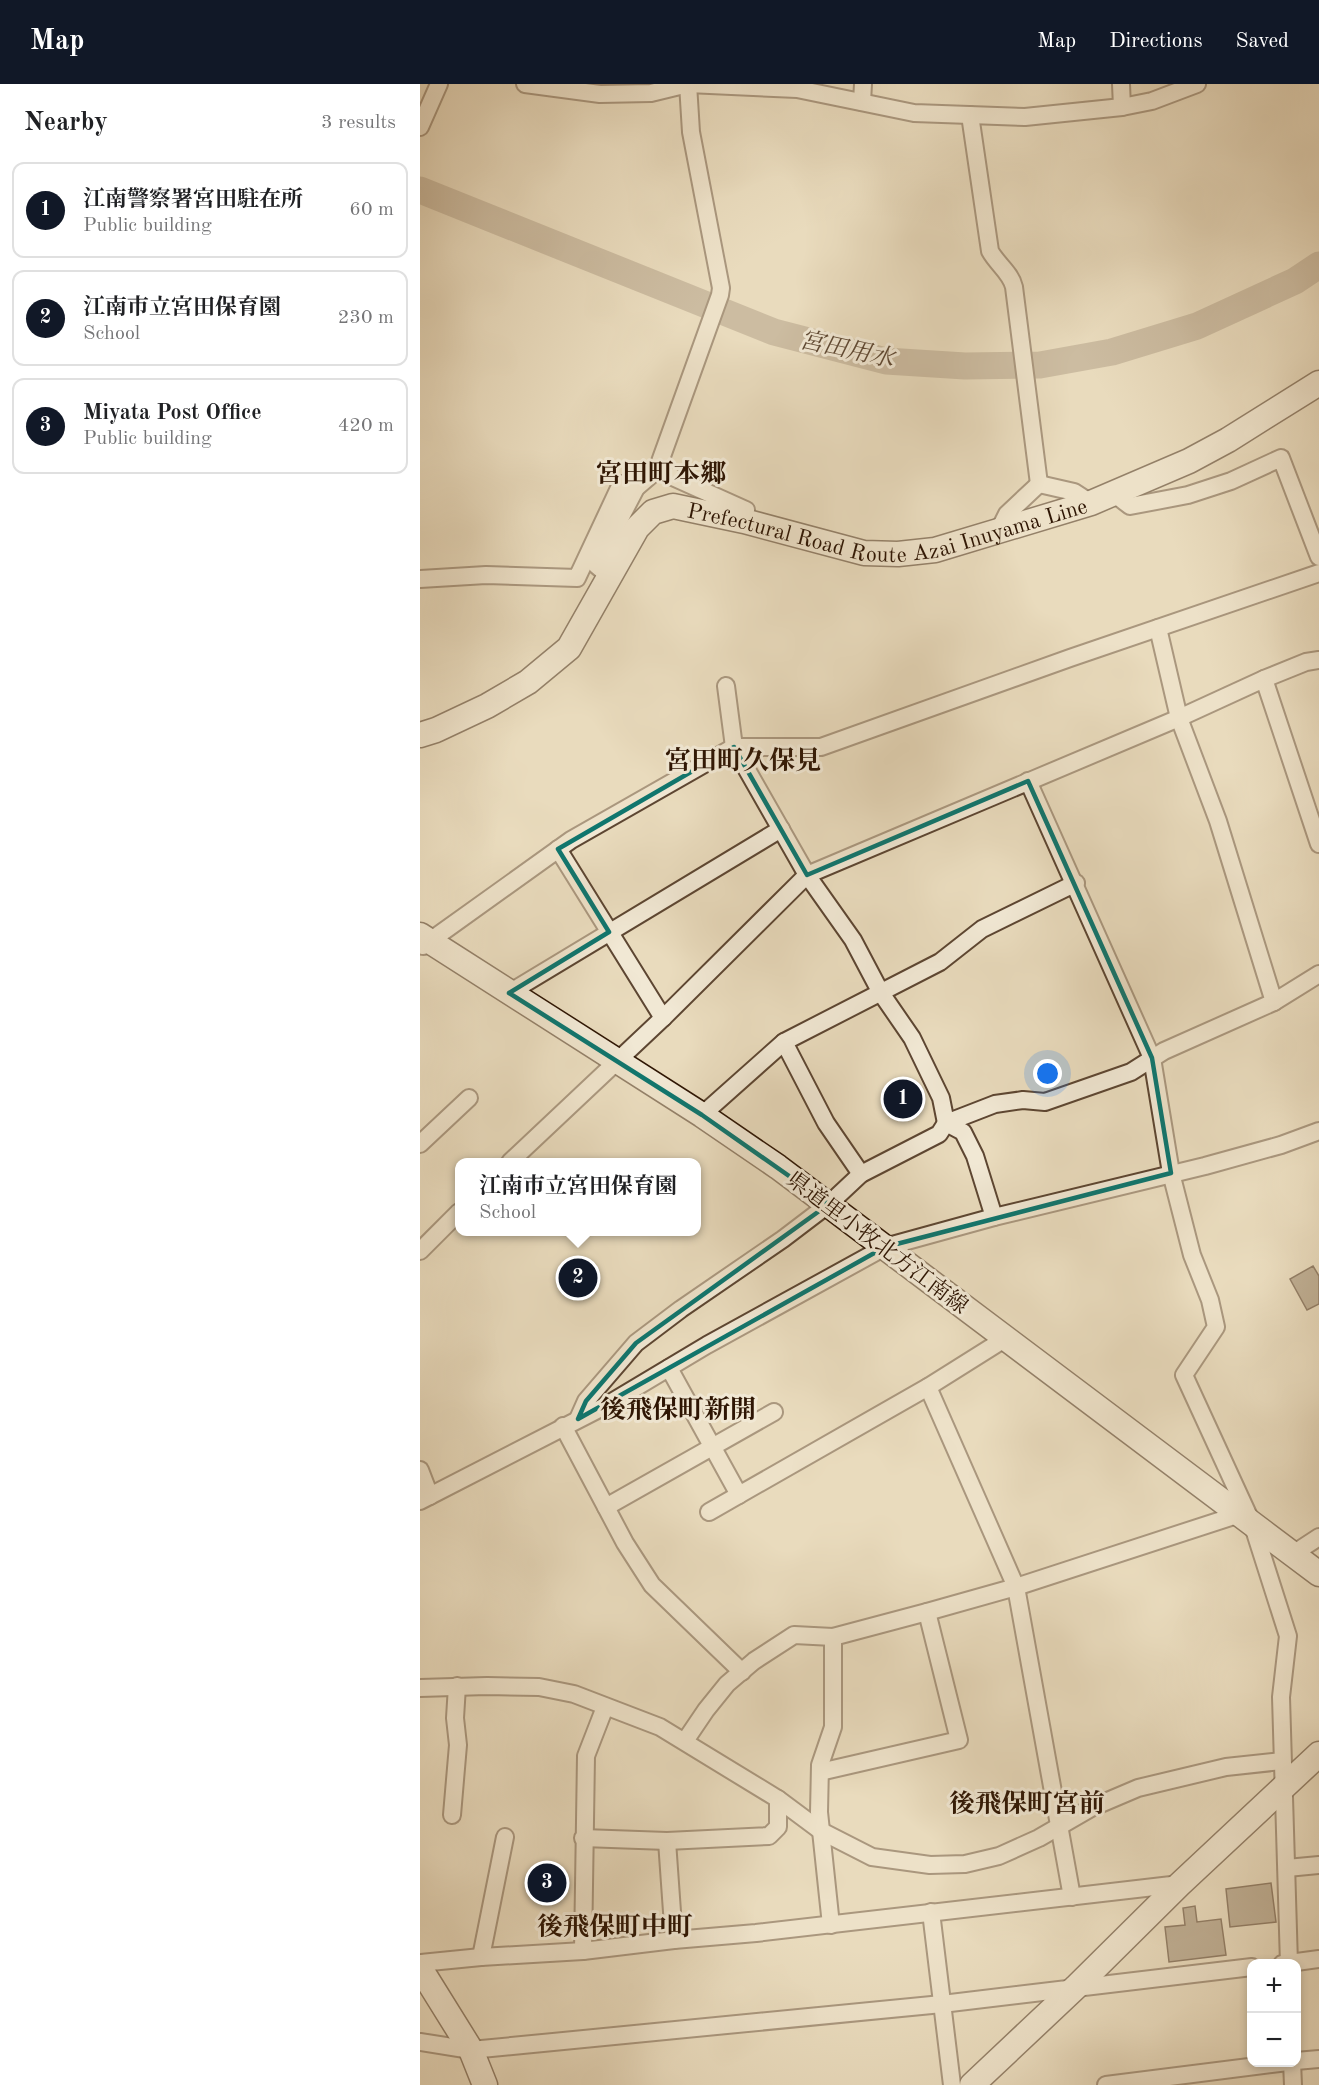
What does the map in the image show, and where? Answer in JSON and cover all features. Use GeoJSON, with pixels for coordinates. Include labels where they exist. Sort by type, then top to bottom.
{"type":"FeatureCollection","features":[{"type":"Feature","properties":{"kind":"main road","name":"Prefectural Road Route Azai Inuyama Line"},"geometry":{"type":"LineString","coordinates":[[420,735],[487,706],[528,682],[569,648],[637,528],[653,512],[673,506],[744,521],[864,553],[887,554],[935,550],[1091,503],[1198,456],[1319,383]]}},
{"type":"Feature","properties":{"kind":"main road","name":"県道里小牧北方江南線"},"geometry":{"type":"LineString","coordinates":[[424,942],[702,1115],[829,1204],[1319,1574]]}},
{"type":"Feature","properties":{"kind":"main road"},"geometry":{"type":"LineString","coordinates":[[972,2085],[1180,1884],[1319,1754]]}},
{"type":"Feature","properties":{"kind":"main road"},"geometry":{"type":"LineString","coordinates":[[420,1965],[471,2050],[485,2085]]}},
{"type":"Feature","properties":{"kind":"street"},"geometry":{"type":"LineString","coordinates":[[420,127],[439,84]]}},
{"type":"Feature","properties":{"kind":"street"},"geometry":{"type":"LineString","coordinates":[[525,84],[564,87],[600,94],[651,93],[688,84],[797,88],[914,114],[1024,117],[1122,107],[1152,101],[1195,85]]}},
{"type":"Feature","properties":{"kind":"street"},"geometry":{"type":"LineString","coordinates":[[609,576],[596,565],[636,488],[657,470],[721,288],[691,130],[688,84]]}},
{"type":"Feature","properties":{"kind":"street"},"geometry":{"type":"LineString","coordinates":[[862,102],[863,84]]}},
{"type":"Feature","properties":{"kind":"street"},"geometry":{"type":"LineString","coordinates":[[1121,84],[1122,107]]}},
{"type":"Feature","properties":{"kind":"street"},"geometry":{"type":"LineString","coordinates":[[970,115],[990,251],[1012,279],[1039,484]]}},
{"type":"Feature","properties":{"kind":"street"},"geometry":{"type":"LineString","coordinates":[[1113,493],[1130,506],[1188,495],[1231,481],[1281,458],[1319,556]]}},
{"type":"Feature","properties":{"kind":"street"},"geometry":{"type":"LineString","coordinates":[[657,470],[746,510],[744,521]]}},
{"type":"Feature","properties":{"kind":"street"},"geometry":{"type":"LineString","coordinates":[[420,579],[486,575],[577,578],[621,484],[636,488]]}},
{"type":"Feature","properties":{"kind":"street"},"geometry":{"type":"LineString","coordinates":[[1039,484],[1074,492],[1091,503]]}},
{"type":"Feature","properties":{"kind":"street"},"geometry":{"type":"LineString","coordinates":[[999,532],[1007,514],[1039,484]]}},
{"type":"Feature","properties":{"kind":"street"},"geometry":{"type":"LineString","coordinates":[[424,942],[571,840],[734,747],[821,747],[1319,573]]}},
{"type":"Feature","properties":{"kind":"street"},"geometry":{"type":"LineString","coordinates":[[1158,628],[1179,718],[1218,822],[1274,1002]]}},
{"type":"Feature","properties":{"kind":"street"},"geometry":{"type":"LineString","coordinates":[[514,1158],[663,1018],[807,875],[1179,718],[1264,679],[1306,662],[1319,660]]}},
{"type":"Feature","properties":{"kind":"street"},"geometry":{"type":"LineString","coordinates":[[1264,679],[1319,844]]}},
{"type":"Feature","properties":{"kind":"street"},"geometry":{"type":"LineString","coordinates":[[726,686],[734,747],[807,875],[853,940],[881,993],[912,1038],[942,1098],[946,1123]]}},
{"type":"Feature","properties":{"kind":"street"},"geometry":{"type":"LineString","coordinates":[[1028,781],[1152,1058],[1171,1173],[1192,1255],[1210,1300],[1216,1327],[1184,1375],[1246,1519],[1288,1636],[1281,1697],[1289,1959]]}},
{"type":"Feature","properties":{"kind":"street"},"geometry":{"type":"LineString","coordinates":[[509,993],[782,829]]}},
{"type":"Feature","properties":{"kind":"street"},"geometry":{"type":"LineString","coordinates":[[558,849],[663,1018]]}},
{"type":"Feature","properties":{"kind":"street"},"geometry":{"type":"LineString","coordinates":[[702,1115],[784,1042],[940,962],[982,929],[1076,884]]}},
{"type":"Feature","properties":{"kind":"street"},"geometry":{"type":"LineString","coordinates":[[571,1423],[586,1401],[636,1343],[783,1239],[829,1204],[861,1174],[939,1134],[946,1123],[994,1104],[1023,1100],[1045,1102],[1131,1072],[1164,1051],[1274,1002],[1319,974]]}},
{"type":"Feature","properties":{"kind":"street"},"geometry":{"type":"LineString","coordinates":[[784,1042],[826,1124],[861,1174]]}},
{"type":"Feature","properties":{"kind":"street"},"geometry":{"type":"LineString","coordinates":[[420,1144],[469,1098]]}},
{"type":"Feature","properties":{"kind":"street"},"geometry":{"type":"LineString","coordinates":[[946,1123],[963,1132],[975,1156],[994,1217]]}},
{"type":"Feature","properties":{"kind":"street"},"geometry":{"type":"LineString","coordinates":[[420,1470],[425,1499],[571,1423],[885,1247],[994,1217],[1205,1166],[1281,1145],[1319,1131]]}},
{"type":"Feature","properties":{"kind":"street"},"geometry":{"type":"LineString","coordinates":[[420,1251],[455,1216]]}},
{"type":"Feature","properties":{"kind":"street"},"geometry":{"type":"LineString","coordinates":[[709,1512],[928,1387],[1006,1338]]}},
{"type":"Feature","properties":{"kind":"street"},"geometry":{"type":"LineString","coordinates":[[669,1368],[738,1496]]}},
{"type":"Feature","properties":{"kind":"street"},"geometry":{"type":"LineString","coordinates":[[928,1387],[1016,1587],[1072,1897]]}},
{"type":"Feature","properties":{"kind":"street"},"geometry":{"type":"LineString","coordinates":[[606,1507],[774,1412]]}},
{"type":"Feature","properties":{"kind":"street"},"geometry":{"type":"LineString","coordinates":[[571,1423],[606,1507],[625,1543],[652,1585],[742,1672]]}},
{"type":"Feature","properties":{"kind":"street"},"geometry":{"type":"LineString","coordinates":[[685,1742],[727,1684],[794,1635],[833,1637],[1016,1587],[1246,1519]]}},
{"type":"Feature","properties":{"kind":"street"},"geometry":{"type":"LineString","coordinates":[[1293,1554],[1319,1537]]}},
{"type":"Feature","properties":{"kind":"street"},"geometry":{"type":"LineString","coordinates":[[820,1772],[959,1740],[927,1612]]}},
{"type":"Feature","properties":{"kind":"street"},"geometry":{"type":"LineString","coordinates":[[831,1925],[819,1812],[820,1765],[833,1727],[833,1637]]}},
{"type":"Feature","properties":{"kind":"street"},"geometry":{"type":"LineString","coordinates":[[420,1688],[457,1686],[539,1688],[574,1694],[660,1727],[778,1799],[821,1831],[872,1857],[906,1862],[965,1864],[999,1856],[1039,1838],[1091,1808],[1138,1788],[1226,1767],[1282,1761]]}},
{"type":"Feature","properties":{"kind":"street"},"geometry":{"type":"LineString","coordinates":[[452,1815],[458,1745],[455,1719],[457,1686]]}},
{"type":"Feature","properties":{"kind":"street"},"geometry":{"type":"LineString","coordinates":[[583,1951],[586,1756],[605,1707]]}},
{"type":"Feature","properties":{"kind":"street"},"geometry":{"type":"LineString","coordinates":[[584,1838],[668,1841],[769,1836],[778,1827],[778,1799]]}},
{"type":"Feature","properties":{"kind":"street"},"geometry":{"type":"LineString","coordinates":[[481,1957],[505,1837]]}},
{"type":"Feature","properties":{"kind":"street"},"geometry":{"type":"LineString","coordinates":[[668,1841],[674,1940]]}},
{"type":"Feature","properties":{"kind":"street"},"geometry":{"type":"LineString","coordinates":[[1287,1868],[1319,1865]]}},
{"type":"Feature","properties":{"kind":"street"},"geometry":{"type":"LineString","coordinates":[[420,1965],[481,1957],[583,1951],[831,1925],[1180,1884]]}},
{"type":"Feature","properties":{"kind":"street"},"geometry":{"type":"LineString","coordinates":[[931,1912],[952,2085]]}},
{"type":"Feature","properties":{"kind":"street"},"geometry":{"type":"LineString","coordinates":[[1301,1961],[1319,1959]]}},
{"type":"Feature","properties":{"kind":"street"},"geometry":{"type":"LineString","coordinates":[[420,2042],[471,2050],[942,2004],[1247,1967]]}},
{"type":"Feature","properties":{"kind":"street"},"geometry":{"type":"LineString","coordinates":[[1301,2061],[1319,2059]]}},
{"type":"Feature","properties":{"kind":"street"},"geometry":{"type":"LineString","coordinates":[[1106,2085],[1250,2067]]}},
{"type":"Feature","properties":{"kind":"street"},"geometry":{"type":"LineString","coordinates":[[1291,2067],[1293,2085]]}},
{"type":"Feature","properties":{"kind":"highlighted area"},"geometry":{"type":"Polygon","coordinates":[[[734,747],[807,875],[1028,781],[1152,1058],[1171,1173],[885,1247],[578,1419],[586,1401],[636,1343],[829,1204],[702,1115],[509,993],[609,932],[558,849],[734,747]]]}},
{"type":"Feature","properties":{"kind":"building"},"geometry":{"type":"Polygon","coordinates":[[[1313,1266],[1319,1276],[1319,1304],[1307,1310],[1290,1279],[1313,1266]]]}},
{"type":"Feature","properties":{"kind":"building"},"geometry":{"type":"Polygon","coordinates":[[[1271,1883],[1276,1922],[1230,1927],[1226,1889],[1271,1883]]]}},
{"type":"Feature","properties":{"kind":"building"},"geometry":{"type":"Polygon","coordinates":[[[1195,1906],[1197,1922],[1221,1919],[1226,1955],[1169,1962],[1165,1927],[1185,1925],[1183,1908],[1195,1906]]]}},
{"type":"Feature","properties":{"kind":"waterway","name":"宮田用水"},"geometry":{"type":"LineString","coordinates":[[420,190],[774,332],[886,361],[965,366],[1040,365],[1112,352],[1197,326],[1295,281],[1319,265]]}},
{"type":"Feature","properties":{"kind":"place","name":"江南警察署宮田駐在所"},"geometry":{"type":"Point","coordinates":[903,1099]}},
{"type":"Feature","properties":{"kind":"place","name":"江南市立宮田保育園"},"geometry":{"type":"Point","coordinates":[578,1278]}},
{"type":"Feature","properties":{"kind":"place","name":"Miyata Post Office"},"geometry":{"type":"Point","coordinates":[547,1883]}},
{"type":"Feature","properties":{"kind":"district","name":"宮田町本郷"},"geometry":{"type":"Point","coordinates":[661,473]}},
{"type":"Feature","properties":{"kind":"district","name":"宮田町久保見"},"geometry":{"type":"Point","coordinates":[743,760]}},
{"type":"Feature","properties":{"kind":"district","name":"後飛保町新開"},"geometry":{"type":"Point","coordinates":[678,1409]}},
{"type":"Feature","properties":{"kind":"district","name":"後飛保町宮前"},"geometry":{"type":"Point","coordinates":[1027,1803]}},
{"type":"Feature","properties":{"kind":"district","name":"後飛保町中町"},"geometry":{"type":"Point","coordinates":[615,1926]}}]}
